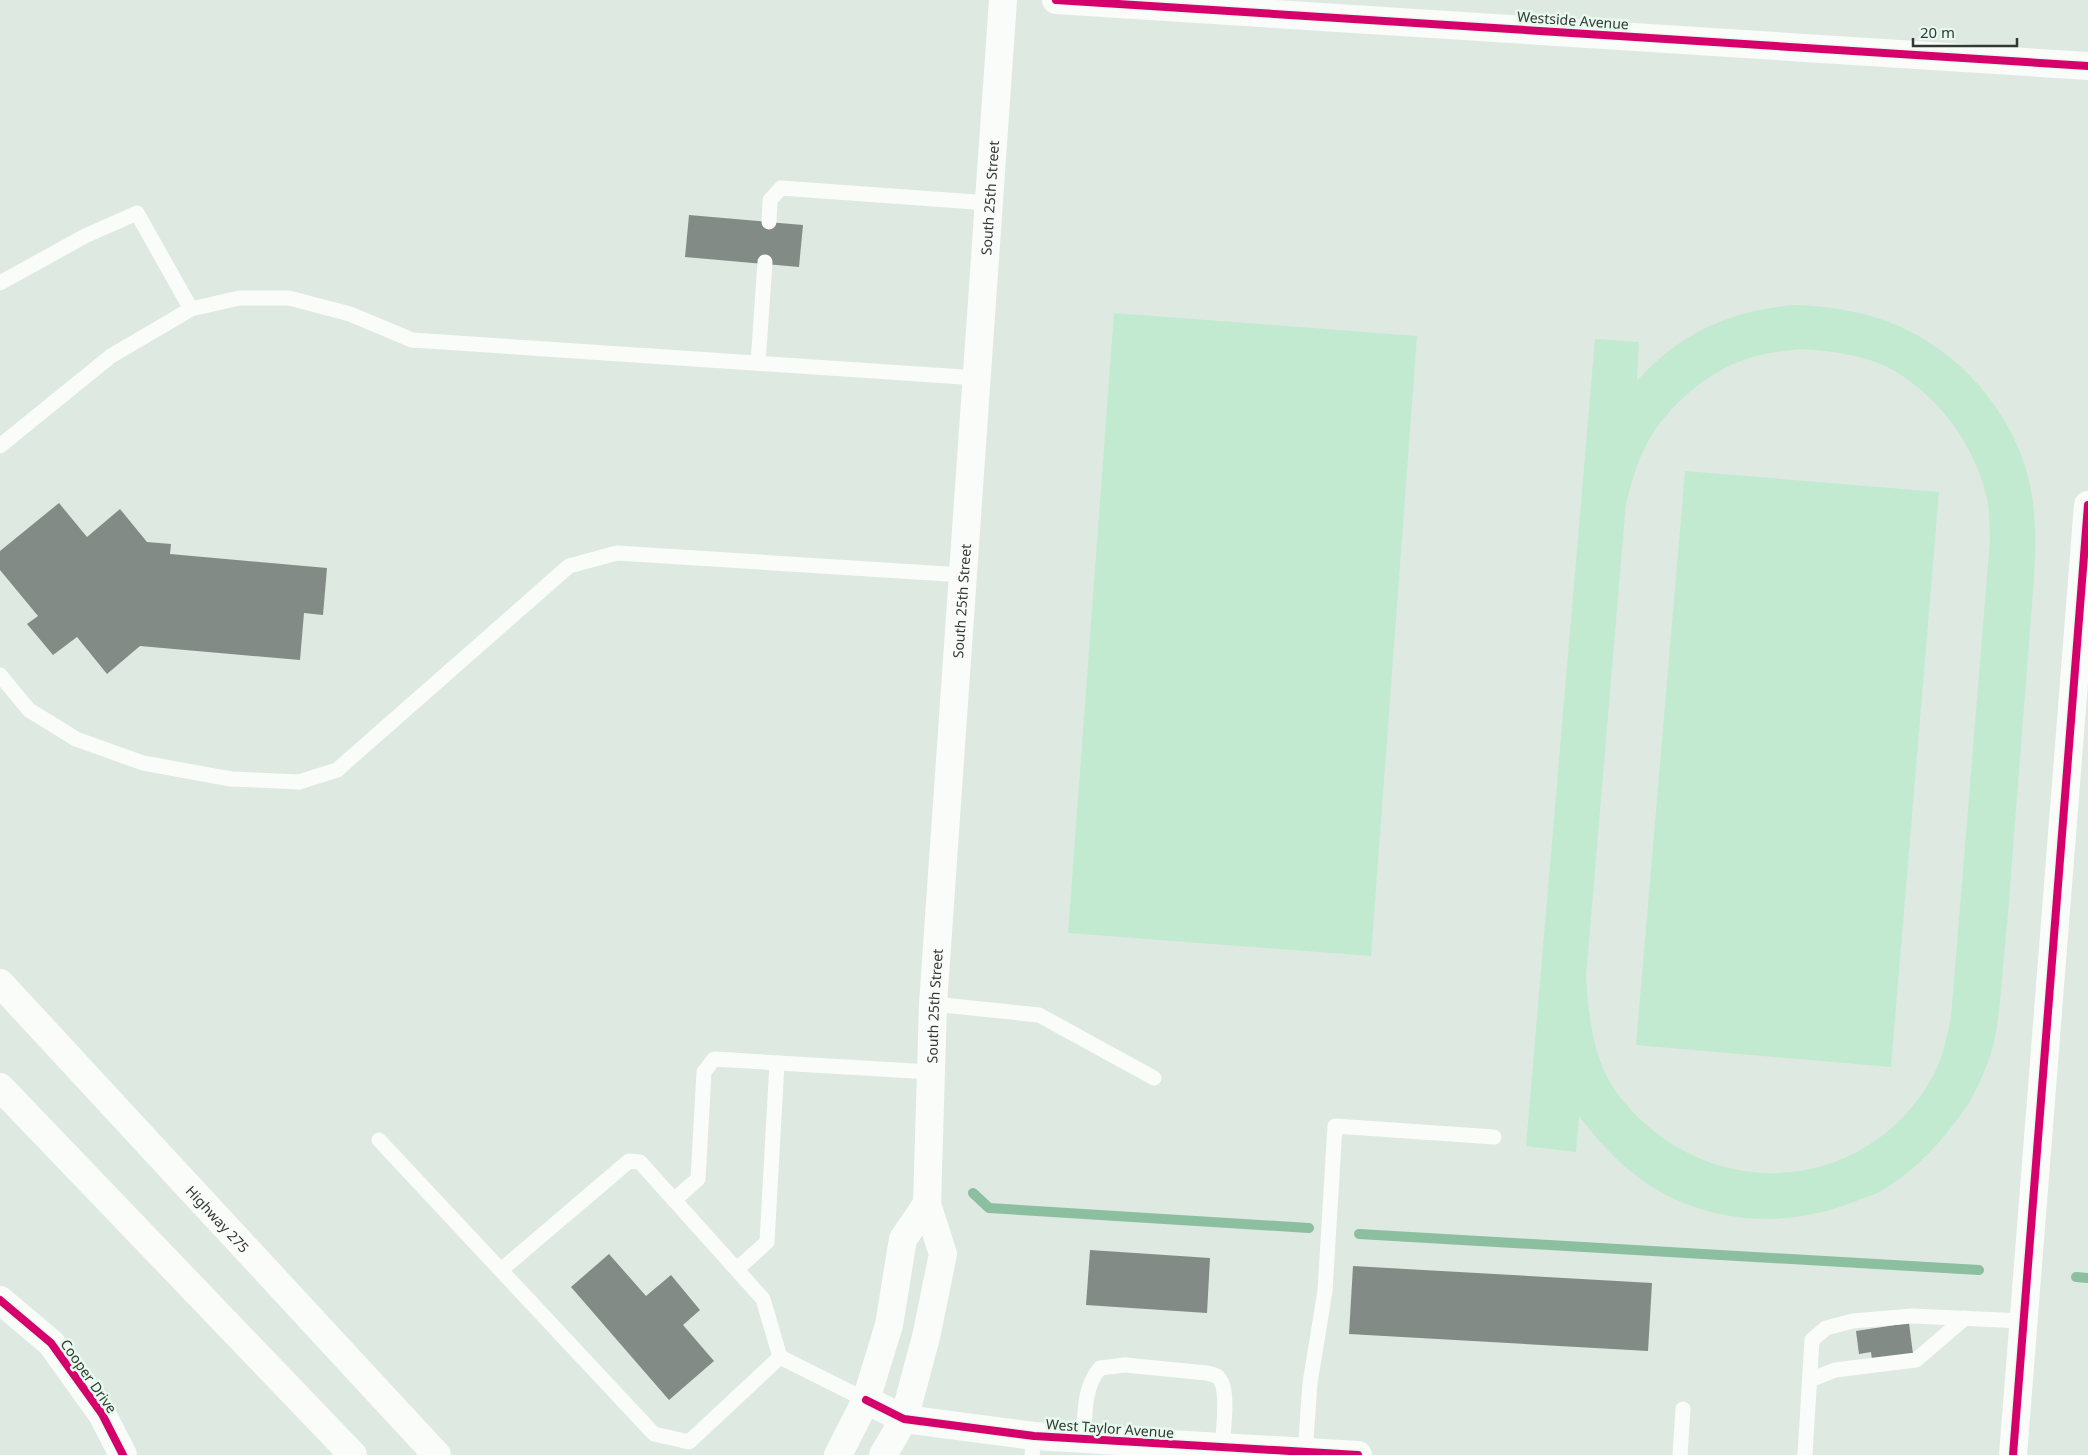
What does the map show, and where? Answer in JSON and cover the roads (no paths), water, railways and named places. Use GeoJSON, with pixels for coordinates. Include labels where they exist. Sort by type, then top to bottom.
{"type":"FeatureCollection","features":[{"type":"Feature","properties":{"kind":"main road","name":"South 25th Street"},"geometry":{"type":"LineString","coordinates":[[882,1455],[904,1419],[926,1337],[943,1254],[927,1204],[933,1004],[1003,0]]}},
{"type":"Feature","properties":{"kind":"main road","name":"Westside Avenue"},"geometry":{"type":"LineString","coordinates":[[1056,0],[2088,66]]}},
{"type":"Feature","properties":{"kind":"main road"},"geometry":{"type":"LineString","coordinates":[[2013,1455],[2087,541],[2088,505]]}},
{"type":"Feature","properties":{"kind":"main road","name":"Highway 275"},"geometry":{"type":"LineString","coordinates":[[0,983],[436,1455]]}},
{"type":"Feature","properties":{"kind":"main road"},"geometry":{"type":"LineString","coordinates":[[0,1087],[353,1455]]}},
{"type":"Feature","properties":{"kind":"main road"},"geometry":{"type":"LineString","coordinates":[[838,1455],[866,1400],[890,1325],[903,1239],[927,1204]]}},
{"type":"Feature","properties":{"kind":"main road","name":"Cooper Drive"},"geometry":{"type":"LineString","coordinates":[[0,1300],[51,1343],[102,1414],[123,1455]]}},
{"type":"Feature","properties":{"kind":"main road","name":"West Taylor Avenue"},"geometry":{"type":"LineString","coordinates":[[866,1400],[904,1419],[1033,1445],[1084,1439],[1358,1455]]}},
{"type":"Feature","properties":{"kind":"lane"},"geometry":{"type":"LineString","coordinates":[[769,222],[770,200],[781,188],[989,203]]}},
{"type":"Feature","properties":{"kind":"lane"},"geometry":{"type":"LineString","coordinates":[[0,283],[85,236],[137,213],[190,309]]}},
{"type":"Feature","properties":{"kind":"lane"},"geometry":{"type":"LineString","coordinates":[[758,363],[766,262]]}},
{"type":"Feature","properties":{"kind":"lane"},"geometry":{"type":"LineString","coordinates":[[0,446],[111,356],[190,309],[239,298],[289,298],[350,314],[412,340],[978,378]]}},
{"type":"Feature","properties":{"kind":"lane"},"geometry":{"type":"LineString","coordinates":[[0,675],[29,710],[37,715],[76,738],[143,763],[230,779],[299,782],[337,770],[569,566],[617,553],[963,575]]}},
{"type":"Feature","properties":{"kind":"lane"},"geometry":{"type":"LineString","coordinates":[[933,1004],[1039,1015],[1154,1078]]}},
{"type":"Feature","properties":{"kind":"lane"},"geometry":{"type":"LineString","coordinates":[[674,1200],[698,1179],[704,1072],[714,1059],[930,1072]]}},
{"type":"Feature","properties":{"kind":"lane"},"geometry":{"type":"LineString","coordinates":[[737,1269],[767,1242],[777,1063]]}},
{"type":"Feature","properties":{"kind":"lane"},"geometry":{"type":"LineString","coordinates":[[1305,1452],[1310,1383],[1325,1291],[1335,1126],[1494,1137]]}},
{"type":"Feature","properties":{"kind":"lane"},"geometry":{"type":"LineString","coordinates":[[379,1140],[654,1434],[689,1442],[780,1357]]}},
{"type":"Feature","properties":{"kind":"lane"},"geometry":{"type":"LineString","coordinates":[[501,1270],[629,1161],[640,1162],[763,1299],[780,1357],[866,1400]]}},
{"type":"Feature","properties":{"kind":"lane"},"geometry":{"type":"LineString","coordinates":[[1805,1455],[1812,1340],[1826,1328],[1852,1321],[1912,1316],[2023,1321]]}},
{"type":"Feature","properties":{"kind":"lane"},"geometry":{"type":"LineString","coordinates":[[1810,1380],[1835,1370],[1916,1360],[1965,1318]]}},
{"type":"Feature","properties":{"kind":"lane"},"geometry":{"type":"LineString","coordinates":[[1084,1439],[1086,1400],[1094,1375],[1100,1368],[1125,1365],[1207,1373],[1217,1376],[1223,1384],[1225,1402],[1222,1447]]}},
{"type":"Feature","properties":{"kind":"lane"},"geometry":{"type":"LineString","coordinates":[[1680,1455],[1683,1409]]}},
{"type":"Feature","properties":{"kind":"waterway"},"geometry":{"type":"LineString","coordinates":[[973,1193],[989,1208],[1309,1228]]}},
{"type":"Feature","properties":{"kind":"waterway"},"geometry":{"type":"LineString","coordinates":[[1359,1234],[1979,1270]]}},
{"type":"Feature","properties":{"kind":"waterway"},"geometry":{"type":"LineString","coordinates":[[2076,1277],[2088,1278]]}}]}
